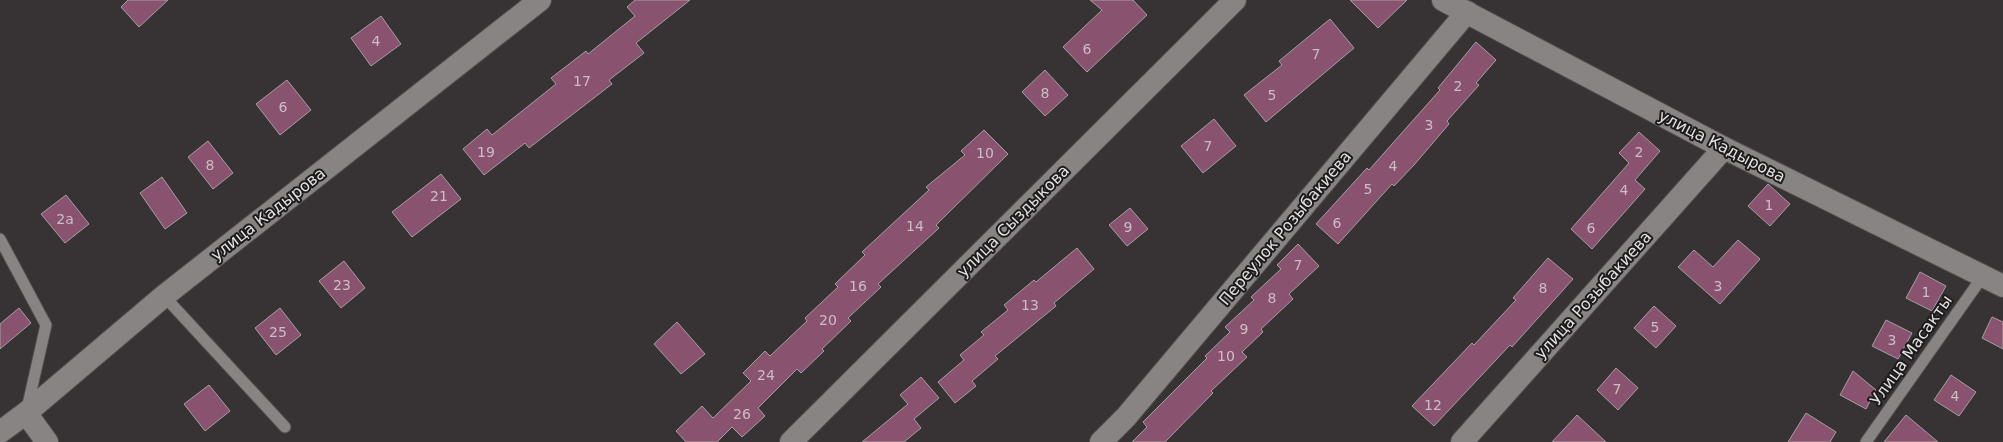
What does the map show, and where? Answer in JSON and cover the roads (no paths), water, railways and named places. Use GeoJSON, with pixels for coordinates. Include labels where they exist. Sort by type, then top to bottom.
{"type":"FeatureCollection","features":[{"type":"Feature","properties":{"kind":"street","name":"улица Кадырова"},"geometry":{"type":"LineString","coordinates":[[0,432],[26,413],[164,296],[540,0]]}},
{"type":"Feature","properties":{"kind":"street","name":"улица Сыздыкова"},"geometry":{"type":"LineString","coordinates":[[791,442],[1235,0]]}},
{"type":"Feature","properties":{"kind":"street","name":"улица Кадырова"},"geometry":{"type":"LineString","coordinates":[[1443,0],[1724,148],[2003,286]]}},
{"type":"Feature","properties":{"kind":"street","name":"Переулок Розыбакиева"},"geometry":{"type":"LineString","coordinates":[[1101,442],[1126,417],[1467,12]]}},
{"type":"Feature","properties":{"kind":"street","name":"улица Розыбакиева"},"geometry":{"type":"LineString","coordinates":[[1462,442],[1724,148]]}},
{"type":"Feature","properties":{"kind":"street"},"geometry":{"type":"LineString","coordinates":[[26,413],[47,442]]}},
{"type":"Feature","properties":{"kind":"lane"},"geometry":{"type":"LineString","coordinates":[[0,239],[46,325],[26,413]]}},
{"type":"Feature","properties":{"kind":"lane","name":"Улица Масакты"},"geometry":{"type":"LineString","coordinates":[[1866,442],[1983,276]]}},
{"type":"Feature","properties":{"kind":"lane"},"geometry":{"type":"LineString","coordinates":[[164,296],[285,427]]}}]}
